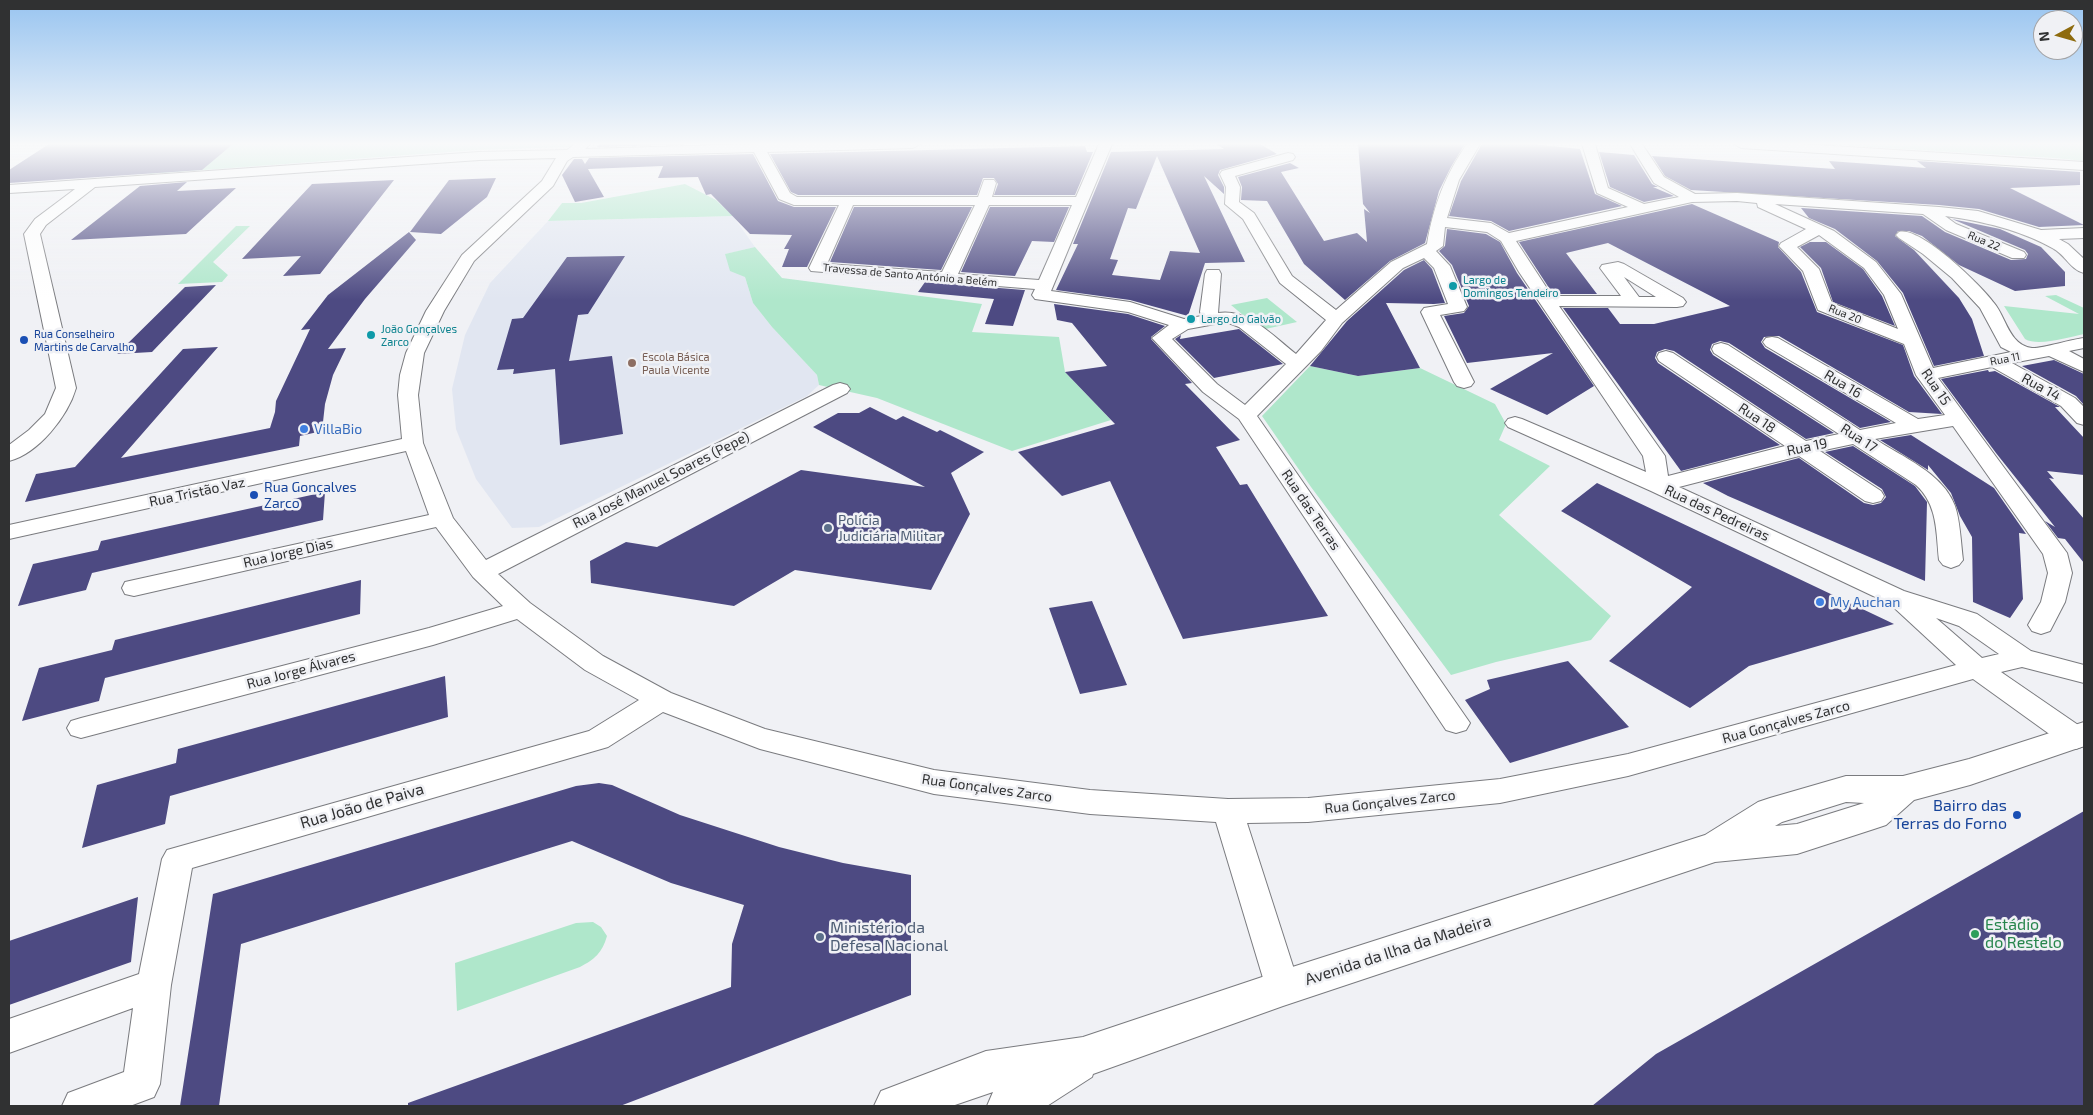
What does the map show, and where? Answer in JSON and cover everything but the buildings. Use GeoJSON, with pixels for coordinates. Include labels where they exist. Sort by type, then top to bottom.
{"type":"FeatureCollection","features":[{"type":"Feature","properties":{"kind":"main road","name":"Avenida da Ilha da Madeira"},"geometry":{"type":"LineString","coordinates":[[896,1106],[986,1072],[1083,1057],[1283,988],[1714,847],[1797,839],[1874,815],[1903,790],[1970,772],[2081,736]]}},
{"type":"Feature","properties":{"kind":"main road","name":"Avenida da Ilha da Madeira"},"geometry":{"type":"LineString","coordinates":[[1009,1106],[1083,1057]]}},
{"type":"Feature","properties":{"kind":"street"},"geometry":{"type":"LineString","coordinates":[[9,455],[48,422],[64,398],[66,388],[32,234],[40,222],[75,196]]}},
{"type":"Feature","properties":{"kind":"street","name":"Rua Gonçalves Zarco"},"geometry":{"type":"LineString","coordinates":[[533,196],[468,258],[434,311],[415,353],[408,395],[413,443],[442,519],[482,572],[521,609],[594,663],[661,700],[760,738],[934,782],[1008,793],[1081,801],[1228,811],[1308,810],[1500,791],[1628,765],[2022,658]]}},
{"type":"Feature","properties":{"kind":"street"},"geometry":{"type":"LineString","coordinates":[[784,196],[794,201],[1080,202]]}},
{"type":"Feature","properties":{"kind":"street"},"geometry":{"type":"LineString","coordinates":[[948,278],[985,196]]}},
{"type":"Feature","properties":{"kind":"street"},"geometry":{"type":"LineString","coordinates":[[1083,196],[1043,290],[1130,307],[1183,324],[1227,317],[1245,323],[1298,364]]}},
{"type":"Feature","properties":{"kind":"street"},"geometry":{"type":"LineString","coordinates":[[1232,196],[1232,204],[1249,216],[1286,279],[1336,319]]}},
{"type":"Feature","properties":{"kind":"street"},"geometry":{"type":"LineString","coordinates":[[1246,414],[1298,364],[1336,319],[1397,264],[1435,246],[1438,222],[1447,196]]}},
{"type":"Feature","properties":{"kind":"street"},"geometry":{"type":"LineString","coordinates":[[1615,196],[1640,208]]}},
{"type":"Feature","properties":{"kind":"street"},"geometry":{"type":"LineString","coordinates":[[1688,196],[1692,198]]}},
{"type":"Feature","properties":{"kind":"street"},"geometry":{"type":"LineString","coordinates":[[1438,222],[1491,228],[1507,238],[1640,208],[1713,196]]}},
{"type":"Feature","properties":{"kind":"street"},"geometry":{"type":"LineString","coordinates":[[1714,196],[1927,210],[1978,216],[2084,244]]}},
{"type":"Feature","properties":{"kind":"street","name":"Rua 15"},"geometry":{"type":"LineString","coordinates":[[1748,198],[1829,234],[1870,265],[1892,294],[1926,375],[2055,553],[2060,573],[2054,602],[2041,625]]}},
{"type":"Feature","properties":{"kind":"street","name":"Travessa de Santo António a Belém"},"geometry":{"type":"LineString","coordinates":[[848,201],[817,268],[948,278],[1043,290]]}},
{"type":"Feature","properties":{"kind":"street","name":"Rua 22"},"geometry":{"type":"LineString","coordinates":[[1927,210],[1951,227],[2018,255]]}},
{"type":"Feature","properties":{"kind":"street","name":"Rua 20"},"geometry":{"type":"LineString","coordinates":[[1818,229],[1787,246],[1811,270],[1824,306],[1910,340]]}},
{"type":"Feature","properties":{"kind":"street"},"geometry":{"type":"LineString","coordinates":[[2046,235],[2084,233]]}},
{"type":"Feature","properties":{"kind":"street"},"geometry":{"type":"LineString","coordinates":[[1904,235],[1929,251],[1958,274],[1988,306],[2007,343],[2028,354]]}},
{"type":"Feature","properties":{"kind":"street"},"geometry":{"type":"LineString","coordinates":[[2046,235],[2084,268]]}},
{"type":"Feature","properties":{"kind":"street","name":"Rua das Pedreiras"},"geometry":{"type":"LineString","coordinates":[[1507,238],[1527,272],[1654,456],[1659,486],[1895,597],[1968,620],[2022,658],[2084,674]]}},
{"type":"Feature","properties":{"kind":"street"},"geometry":{"type":"LineString","coordinates":[[2062,248],[2084,257]]}},
{"type":"Feature","properties":{"kind":"street"},"geometry":{"type":"LineString","coordinates":[[1427,251],[1442,266],[1458,307],[1430,312],[1464,382]]}},
{"type":"Feature","properties":{"kind":"street"},"geometry":{"type":"LineString","coordinates":[[1212,319],[1209,312],[1213,274]]}},
{"type":"Feature","properties":{"kind":"street"},"geometry":{"type":"LineString","coordinates":[[1547,300],[1634,302]]}},
{"type":"Feature","properties":{"kind":"street","name":"Rua das Terras"},"geometry":{"type":"LineString","coordinates":[[1183,324],[1161,338],[1210,388],[1246,414],[1456,722]]}},
{"type":"Feature","properties":{"kind":"street","name":"Rua 16"},"geometry":{"type":"LineString","coordinates":[[1772,342],[1914,426]]}},
{"type":"Feature","properties":{"kind":"street","name":"Rua 11"},"geometry":{"type":"LineString","coordinates":[[1926,375],[2084,343]]}},
{"type":"Feature","properties":{"kind":"street","name":"Rua 17"},"geometry":{"type":"LineString","coordinates":[[1721,348],[1924,480],[1934,489],[1944,506],[1950,560]]}},
{"type":"Feature","properties":{"kind":"street"},"geometry":{"type":"LineString","coordinates":[[2052,350],[2084,366]]}},
{"type":"Feature","properties":{"kind":"street","name":"Rua 18"},"geometry":{"type":"LineString","coordinates":[[1666,357],[1873,496]]}},
{"type":"Feature","properties":{"kind":"street","name":"Rua 14"},"geometry":{"type":"LineString","coordinates":[[1994,361],[2068,402],[2084,419]]}},
{"type":"Feature","properties":{"kind":"street","name":"Rua José Manuel Soares (Pepe)"},"geometry":{"type":"LineString","coordinates":[[482,572],[840,389]]}},
{"type":"Feature","properties":{"kind":"street","name":"Rua 19"},"geometry":{"type":"LineString","coordinates":[[1659,486],[1688,476],[1802,448],[1914,426],[1958,420]]}},
{"type":"Feature","properties":{"kind":"street"},"geometry":{"type":"LineString","coordinates":[[1515,423],[1659,486]]}},
{"type":"Feature","properties":{"kind":"street","name":"Rua Tristão Vaz"},"geometry":{"type":"LineString","coordinates":[[9,532],[413,443]]}},
{"type":"Feature","properties":{"kind":"street","name":"Rua Jorge Dias"},"geometry":{"type":"LineString","coordinates":[[134,588],[442,519]]}},
{"type":"Feature","properties":{"kind":"street","name":"Rua das Pedreiras"},"geometry":{"type":"LineString","coordinates":[[1895,597],[1977,669],[2081,736]]}},
{"type":"Feature","properties":{"kind":"street","name":"Rua Jorge Álvares"},"geometry":{"type":"LineString","coordinates":[[81,728],[433,636],[521,609]]}},
{"type":"Feature","properties":{"kind":"street","name":"Rua João de Paiva"},"geometry":{"type":"LineString","coordinates":[[81,1106],[141,1084],[154,985],[178,859],[598,739],[661,700]]}},
{"type":"Feature","properties":{"kind":"street"},"geometry":{"type":"LineString","coordinates":[[1228,811],[1283,988]]}},
{"type":"Feature","properties":{"kind":"street"},"geometry":{"type":"LineString","coordinates":[[9,1036],[154,985]]}},
{"type":"Feature","properties":{"kind":"shaded area","name":"Escola Básica Paula Vicente"},"geometry":{"type":"Polygon","coordinates":[[[733,216],[755,247],[726,254],[745,277],[753,303],[772,327],[817,375],[819,385],[807,396],[539,527],[512,528],[476,479],[456,429],[452,389],[465,335],[490,283],[548,221],[733,216]]]}},
{"type":"Feature","properties":{"kind":"green space"},"geometry":{"type":"Polygon","coordinates":[[[619,196],[708,196],[716,200],[733,216],[548,221],[562,203],[581,203],[619,196]]]}},
{"type":"Feature","properties":{"kind":"green space"},"geometry":{"type":"Polygon","coordinates":[[[236,226],[250,226],[213,262],[228,275],[222,282],[178,284],[236,226]]]}},
{"type":"Feature","properties":{"kind":"green space"},"geometry":{"type":"Polygon","coordinates":[[[755,247],[782,278],[982,304],[972,332],[1059,337],[1065,372],[1111,420],[1012,451],[877,398],[819,385],[817,375],[772,327],[753,303],[745,277],[730,271],[725,254],[755,247]]]}},
{"type":"Feature","properties":{"kind":"green space"},"geometry":{"type":"Polygon","coordinates":[[[2056,295],[2084,308],[2084,334],[2045,342],[2025,339],[2004,306],[2079,314],[2045,296],[2056,295]]]}},
{"type":"Feature","properties":{"kind":"green space"},"geometry":{"type":"Polygon","coordinates":[[[1267,298],[1297,322],[1261,330],[1231,305],[1267,298]]]}},
{"type":"Feature","properties":{"kind":"green space"},"geometry":{"type":"Polygon","coordinates":[[[1310,366],[1358,376],[1420,368],[1495,404],[1506,424],[1499,440],[1550,466],[1499,515],[1611,616],[1591,640],[1496,662],[1451,675],[1311,487],[1262,416],[1310,366]]]}},
{"type":"Feature","properties":{"kind":"green space"},"geometry":{"type":"Polygon","coordinates":[[[593,922],[601,927],[607,936],[603,947],[590,961],[580,967],[457,1011],[455,963],[576,923],[593,922]]]}},
{"type":"Feature","properties":{"kind":"place","name":"Largo de Domingos Tendeiro"},"geometry":{"type":"Point","coordinates":[1453,286]}},
{"type":"Feature","properties":{"kind":"place","name":"Largo do Galvão"},"geometry":{"type":"Point","coordinates":[1191,319]}},
{"type":"Feature","properties":{"kind":"place","name":"João Gonçalves Zarco"},"geometry":{"type":"Point","coordinates":[371,335]}},
{"type":"Feature","properties":{"kind":"place","name":"Rua Conselheiro Martins de Carvalho"},"geometry":{"type":"Point","coordinates":[24,340]}},
{"type":"Feature","properties":{"kind":"place","name":"Escola Básica Paula Vicente"},"geometry":{"type":"Point","coordinates":[632,363]}},
{"type":"Feature","properties":{"kind":"place","name":"VillaBio"},"geometry":{"type":"Point","coordinates":[304,429]}},
{"type":"Feature","properties":{"kind":"place","name":"Rua Gonçalves Zarco"},"geometry":{"type":"Point","coordinates":[254,495]}},
{"type":"Feature","properties":{"kind":"place","name":"Polícia Judiciária Militar"},"geometry":{"type":"Point","coordinates":[828,528]}},
{"type":"Feature","properties":{"kind":"place","name":"My Auchan"},"geometry":{"type":"Point","coordinates":[1820,602]}},
{"type":"Feature","properties":{"kind":"place","name":"Bairro das Terras do Forno"},"geometry":{"type":"Point","coordinates":[2017,815]}},
{"type":"Feature","properties":{"kind":"place","name":"Estádio do Restelo"},"geometry":{"type":"Point","coordinates":[1975,934]}},
{"type":"Feature","properties":{"kind":"place","name":"Ministério da Defesa Nacional"},"geometry":{"type":"Point","coordinates":[820,937]}}]}
